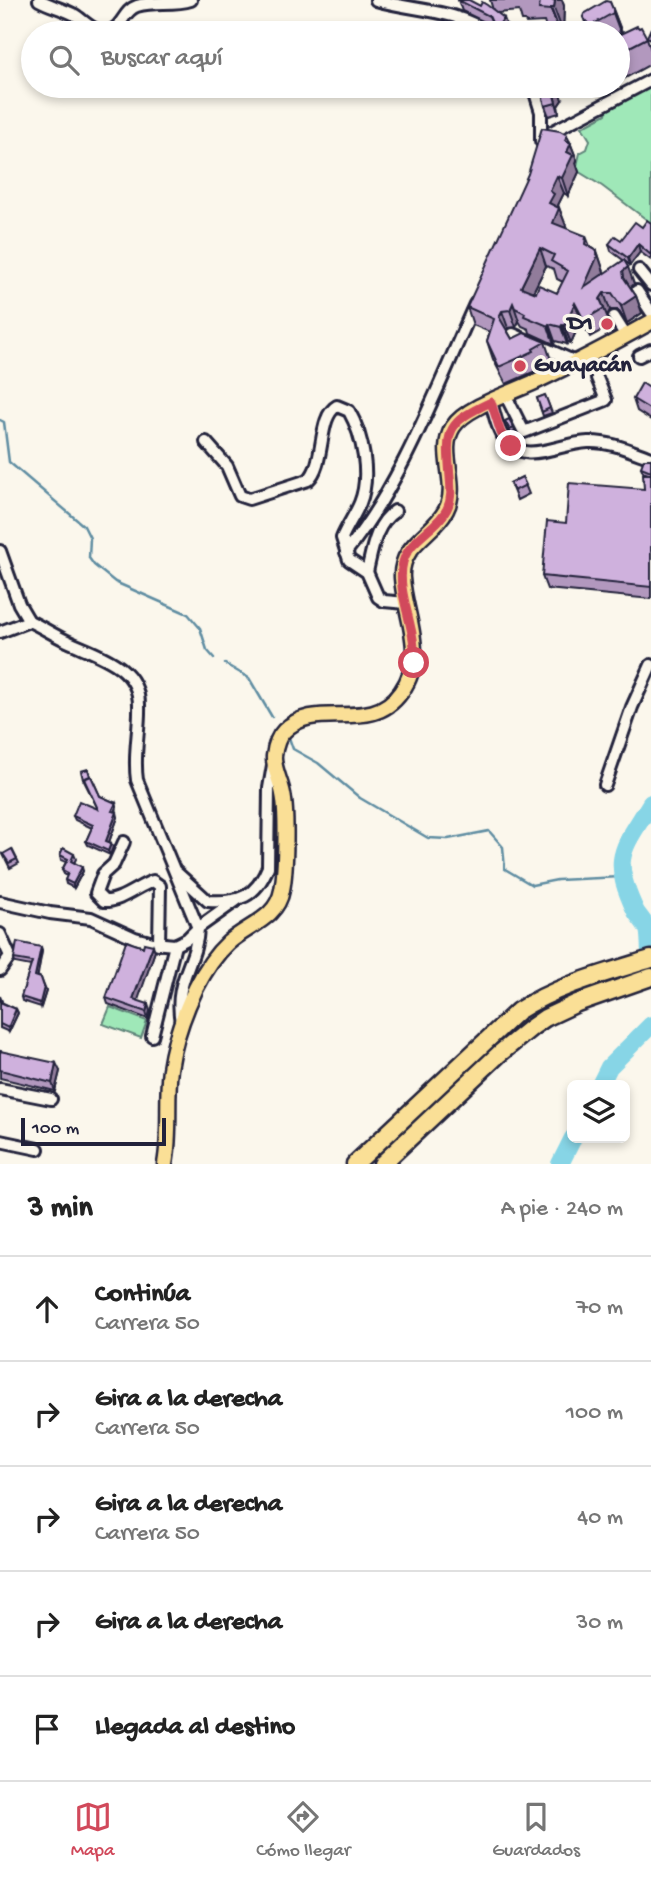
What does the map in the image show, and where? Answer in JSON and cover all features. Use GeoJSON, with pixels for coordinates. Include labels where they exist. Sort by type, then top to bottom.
{"type":"FeatureCollection","features":[{"type":"Feature","properties":{"kind":"highway"},"geometry":{"type":"LineString","coordinates":[[355,1164],[518,1011],[555,991],[651,959]]}},
{"type":"Feature","properties":{"kind":"highway"},"geometry":{"type":"LineString","coordinates":[[382,1164],[499,1054],[532,1027],[560,1010],[651,977]]}},
{"type":"Feature","properties":{"kind":"main road"},"geometry":{"type":"LineString","coordinates":[[165,1164],[170,1069],[181,1022],[197,986],[215,957],[230,941],[259,922],[279,903],[284,875],[284,797],[274,758],[277,740],[285,729],[306,718],[321,715],[362,716],[380,711],[401,692],[412,670],[416,651],[406,603],[403,563],[408,551],[447,509],[451,494],[448,437],[453,427],[461,418],[491,402],[576,362],[651,322]]}},
{"type":"Feature","properties":{"kind":"street"},"geometry":{"type":"LineString","coordinates":[[39,0],[82,21]]}},
{"type":"Feature","properties":{"kind":"street"},"geometry":{"type":"LineString","coordinates":[[121,21],[134,7],[154,2],[179,4],[191,0]]}},
{"type":"Feature","properties":{"kind":"street"},"geometry":{"type":"LineString","coordinates":[[376,0],[469,21]]}},
{"type":"Feature","properties":{"kind":"street"},"geometry":{"type":"LineString","coordinates":[[630,91],[651,80]]}},
{"type":"Feature","properties":{"kind":"street"},"geometry":{"type":"LineString","coordinates":[[537,98],[541,112],[540,153]]}},
{"type":"Feature","properties":{"kind":"street"},"geometry":{"type":"LineString","coordinates":[[542,137],[617,98]]}},
{"type":"Feature","properties":{"kind":"street"},"geometry":{"type":"LineString","coordinates":[[639,270],[651,285]]}},
{"type":"Feature","properties":{"kind":"street"},"geometry":{"type":"LineString","coordinates":[[637,291],[651,312]]}},
{"type":"Feature","properties":{"kind":"street"},"geometry":{"type":"LineString","coordinates":[[346,552],[364,528],[403,461],[478,296]]}},
{"type":"Feature","properties":{"kind":"street"},"geometry":{"type":"LineString","coordinates":[[614,317],[626,336]]}},
{"type":"Feature","properties":{"kind":"street"},"geometry":{"type":"LineString","coordinates":[[513,334],[576,362]]}},
{"type":"Feature","properties":{"kind":"street"},"geometry":{"type":"LineString","coordinates":[[639,356],[651,350]]}},
{"type":"Feature","properties":{"kind":"street"},"geometry":{"type":"LineString","coordinates":[[506,396],[524,432],[606,400],[597,378]]}},
{"type":"Feature","properties":{"kind":"street"},"geometry":{"type":"LineString","coordinates":[[491,402],[501,433],[511,446],[521,453],[532,454],[589,442],[616,445],[651,458]]}},
{"type":"Feature","properties":{"kind":"street"},"geometry":{"type":"LineString","coordinates":[[206,442],[227,466],[240,496],[249,499],[308,480],[312,476],[332,409],[337,406],[349,411],[362,448],[366,474],[360,502],[342,538],[346,552],[349,560],[367,572],[379,597],[384,601],[406,603]]}},
{"type":"Feature","properties":{"kind":"street"},"geometry":{"type":"LineString","coordinates":[[367,572],[376,536],[388,516],[395,511]]}},
{"type":"Feature","properties":{"kind":"street"},"geometry":{"type":"LineString","coordinates":[[0,551],[19,604],[29,621],[97,653],[123,669],[138,690],[135,764],[137,780],[198,928],[198,937],[177,1003],[181,1022]]}},
{"type":"Feature","properties":{"kind":"street"},"geometry":{"type":"LineString","coordinates":[[0,632],[29,621]]}},
{"type":"Feature","properties":{"kind":"street"},"geometry":{"type":"LineString","coordinates":[[605,785],[632,707],[651,664]]}},
{"type":"Feature","properties":{"kind":"street"},"geometry":{"type":"LineString","coordinates":[[0,902],[50,913],[92,918],[135,938],[159,944],[175,945],[187,939],[237,900],[254,891],[263,879],[268,867],[269,788],[274,758]]}},
{"type":"Feature","properties":{"kind":"street"},"geometry":{"type":"LineString","coordinates":[[124,842],[114,864],[103,874],[96,893],[104,901],[110,901],[139,885],[153,881],[157,883],[160,886],[159,944]]}},
{"type":"Feature","properties":{"kind":"street"},"geometry":{"type":"LineString","coordinates":[[172,867],[208,901],[237,900]]}},
{"type":"Feature","properties":{"kind":"street"},"geometry":{"type":"LineString","coordinates":[[0,933],[10,956],[0,970]]}},
{"type":"Feature","properties":{"kind":"street"},"geometry":{"type":"LineString","coordinates":[[152,1036],[175,945]]}},
{"type":"Feature","properties":{"kind":"street"},"geometry":{"type":"LineString","coordinates":[[0,1089],[51,1099]]}},
{"type":"Feature","properties":{"kind":"street"},"geometry":{"type":"LineString","coordinates":[[0,1141],[38,1149]]}},
{"type":"Feature","properties":{"kind":"green space"},"geometry":{"type":"Polygon","coordinates":[[[651,86],[651,223],[576,170],[580,153],[587,149],[590,140],[582,127],[651,86]]]}},
{"type":"Feature","properties":{"kind":"green space"},"geometry":{"type":"Polygon","coordinates":[[[110,1007],[147,1021],[141,1038],[103,1024],[110,1007]]]}},
{"type":"Feature","properties":{"kind":"building"},"geometry":{"type":"Polygon","coordinates":[[[458,0],[469,0],[480,6],[482,2],[504,18],[502,21],[491,21],[489,16],[458,0]]]}},
{"type":"Feature","properties":{"kind":"building"},"geometry":{"type":"Polygon","coordinates":[[[540,0],[555,0],[554,8],[539,9],[540,0]]]}},
{"type":"Feature","properties":{"kind":"building"},"geometry":{"type":"Polygon","coordinates":[[[606,1],[610,2],[613,9],[613,13],[599,21],[586,21],[584,14],[606,1]]]}},
{"type":"Feature","properties":{"kind":"building"},"geometry":{"type":"Polygon","coordinates":[[[641,27],[647,38],[630,47],[630,29],[641,27]]]}},
{"type":"Feature","properties":{"kind":"building"},"geometry":{"type":"Polygon","coordinates":[[[543,98],[555,98],[556,103],[545,106],[543,98]]]}},
{"type":"Feature","properties":{"kind":"building"},"geometry":{"type":"Polygon","coordinates":[[[542,128],[567,135],[565,140],[571,143],[567,152],[573,155],[562,178],[557,176],[550,191],[554,194],[549,203],[559,208],[553,223],[586,236],[585,244],[597,251],[598,255],[584,287],[624,260],[628,267],[623,271],[624,278],[636,296],[621,306],[612,293],[604,293],[600,299],[604,308],[584,320],[575,303],[561,327],[548,326],[524,316],[525,313],[515,308],[513,303],[510,310],[502,311],[499,317],[512,339],[524,333],[545,342],[533,349],[534,351],[499,367],[487,341],[494,319],[467,307],[528,174],[542,128]],[[540,248],[521,287],[536,293],[539,285],[557,293],[568,271],[551,261],[554,255],[540,248]]]}},
{"type":"Feature","properties":{"kind":"building"},"geometry":{"type":"Polygon","coordinates":[[[647,220],[651,223],[651,255],[638,244],[628,258],[609,244],[615,236],[621,240],[635,222],[642,227],[647,220]]]}},
{"type":"Feature","properties":{"kind":"building"},"geometry":{"type":"Polygon","coordinates":[[[642,383],[651,389],[651,410],[633,399],[642,383]]]}},
{"type":"Feature","properties":{"kind":"building"},"geometry":{"type":"Polygon","coordinates":[[[545,395],[550,408],[542,412],[537,398],[545,395]]]}},
{"type":"Feature","properties":{"kind":"building"},"geometry":{"type":"Polygon","coordinates":[[[509,419],[514,428],[510,430],[505,421],[509,419]]]}},
{"type":"Feature","properties":{"kind":"building"},"geometry":{"type":"Polygon","coordinates":[[[644,459],[651,459],[651,471],[641,467],[644,459]]]}},
{"type":"Feature","properties":{"kind":"building"},"geometry":{"type":"Polygon","coordinates":[[[643,474],[651,474],[651,587],[542,576],[547,521],[566,523],[569,483],[644,489],[643,474]]]}},
{"type":"Feature","properties":{"kind":"building"},"geometry":{"type":"Polygon","coordinates":[[[522,477],[526,485],[514,491],[510,483],[522,477]]]}},
{"type":"Feature","properties":{"kind":"building"},"geometry":{"type":"Polygon","coordinates":[[[88,769],[90,776],[83,779],[81,771],[88,769]]]}},
{"type":"Feature","properties":{"kind":"building"},"geometry":{"type":"Polygon","coordinates":[[[91,776],[100,796],[116,803],[112,811],[117,812],[106,841],[111,843],[108,851],[86,841],[93,825],[73,816],[79,801],[98,809],[84,779],[91,776]]]}},
{"type":"Feature","properties":{"kind":"building"},"geometry":{"type":"Polygon","coordinates":[[[63,848],[74,854],[71,861],[82,867],[73,884],[65,880],[68,873],[62,870],[68,859],[60,855],[63,848]]]}},
{"type":"Feature","properties":{"kind":"building"},"geometry":{"type":"Polygon","coordinates":[[[12,849],[17,859],[9,863],[3,854],[12,849]]]}},
{"type":"Feature","properties":{"kind":"building"},"geometry":{"type":"Polygon","coordinates":[[[126,941],[143,947],[144,943],[153,945],[133,999],[148,1004],[146,1012],[106,998],[126,941]]]}},
{"type":"Feature","properties":{"kind":"building"},"geometry":{"type":"Polygon","coordinates":[[[17,942],[41,947],[35,976],[41,978],[44,987],[40,1003],[21,997],[32,962],[14,959],[17,942]]]}},
{"type":"Feature","properties":{"kind":"building"},"geometry":{"type":"Polygon","coordinates":[[[0,1002],[16,1009],[8,1028],[0,1024],[0,1002]]]}},
{"type":"Feature","properties":{"kind":"building"},"geometry":{"type":"Polygon","coordinates":[[[0,1051],[56,1063],[52,1083],[0,1070],[0,1051]]]}},
{"type":"Feature","properties":{"kind":"waterway"},"geometry":{"type":"LineString","coordinates":[[0,420],[4,422],[9,462],[84,526],[90,538],[89,558],[94,565],[115,582],[188,614],[200,628],[207,650],[214,658]]}},
{"type":"Feature","properties":{"kind":"waterway"},"geometry":{"type":"LineString","coordinates":[[225,664],[249,678],[272,717]]}},
{"type":"Feature","properties":{"kind":"waterway"},"geometry":{"type":"LineString","coordinates":[[288,735],[293,749],[318,763],[360,798],[428,838],[448,839],[489,831],[503,847],[505,869],[532,885],[557,880],[621,877]]}},
{"type":"Feature","properties":{"kind":"waterway"},"geometry":{"type":"LineString","coordinates":[[651,803],[627,844],[622,866],[628,893],[648,930],[651,973]]}},
{"type":"Feature","properties":{"kind":"waterway"},"geometry":{"type":"LineString","coordinates":[[602,1080],[609,1067],[651,1025]]}},
{"type":"Feature","properties":{"kind":"waterway"},"geometry":{"type":"LineString","coordinates":[[560,1164],[570,1143]]}},
{"type":"Feature","properties":{"kind":"place","name":"D1"},"geometry":{"type":"Point","coordinates":[607,324]}},
{"type":"Feature","properties":{"kind":"place","name":"Guayacán"},"geometry":{"type":"Point","coordinates":[520,366]}},
{"type":"Feature","properties":{"kind":"route"},"geometry":{"type":"LineString","coordinates":[[414,663],[416,651],[407,611],[403,563],[408,551],[447,509],[451,494],[448,437],[461,418],[491,402],[501,433],[511,446]]}}]}
